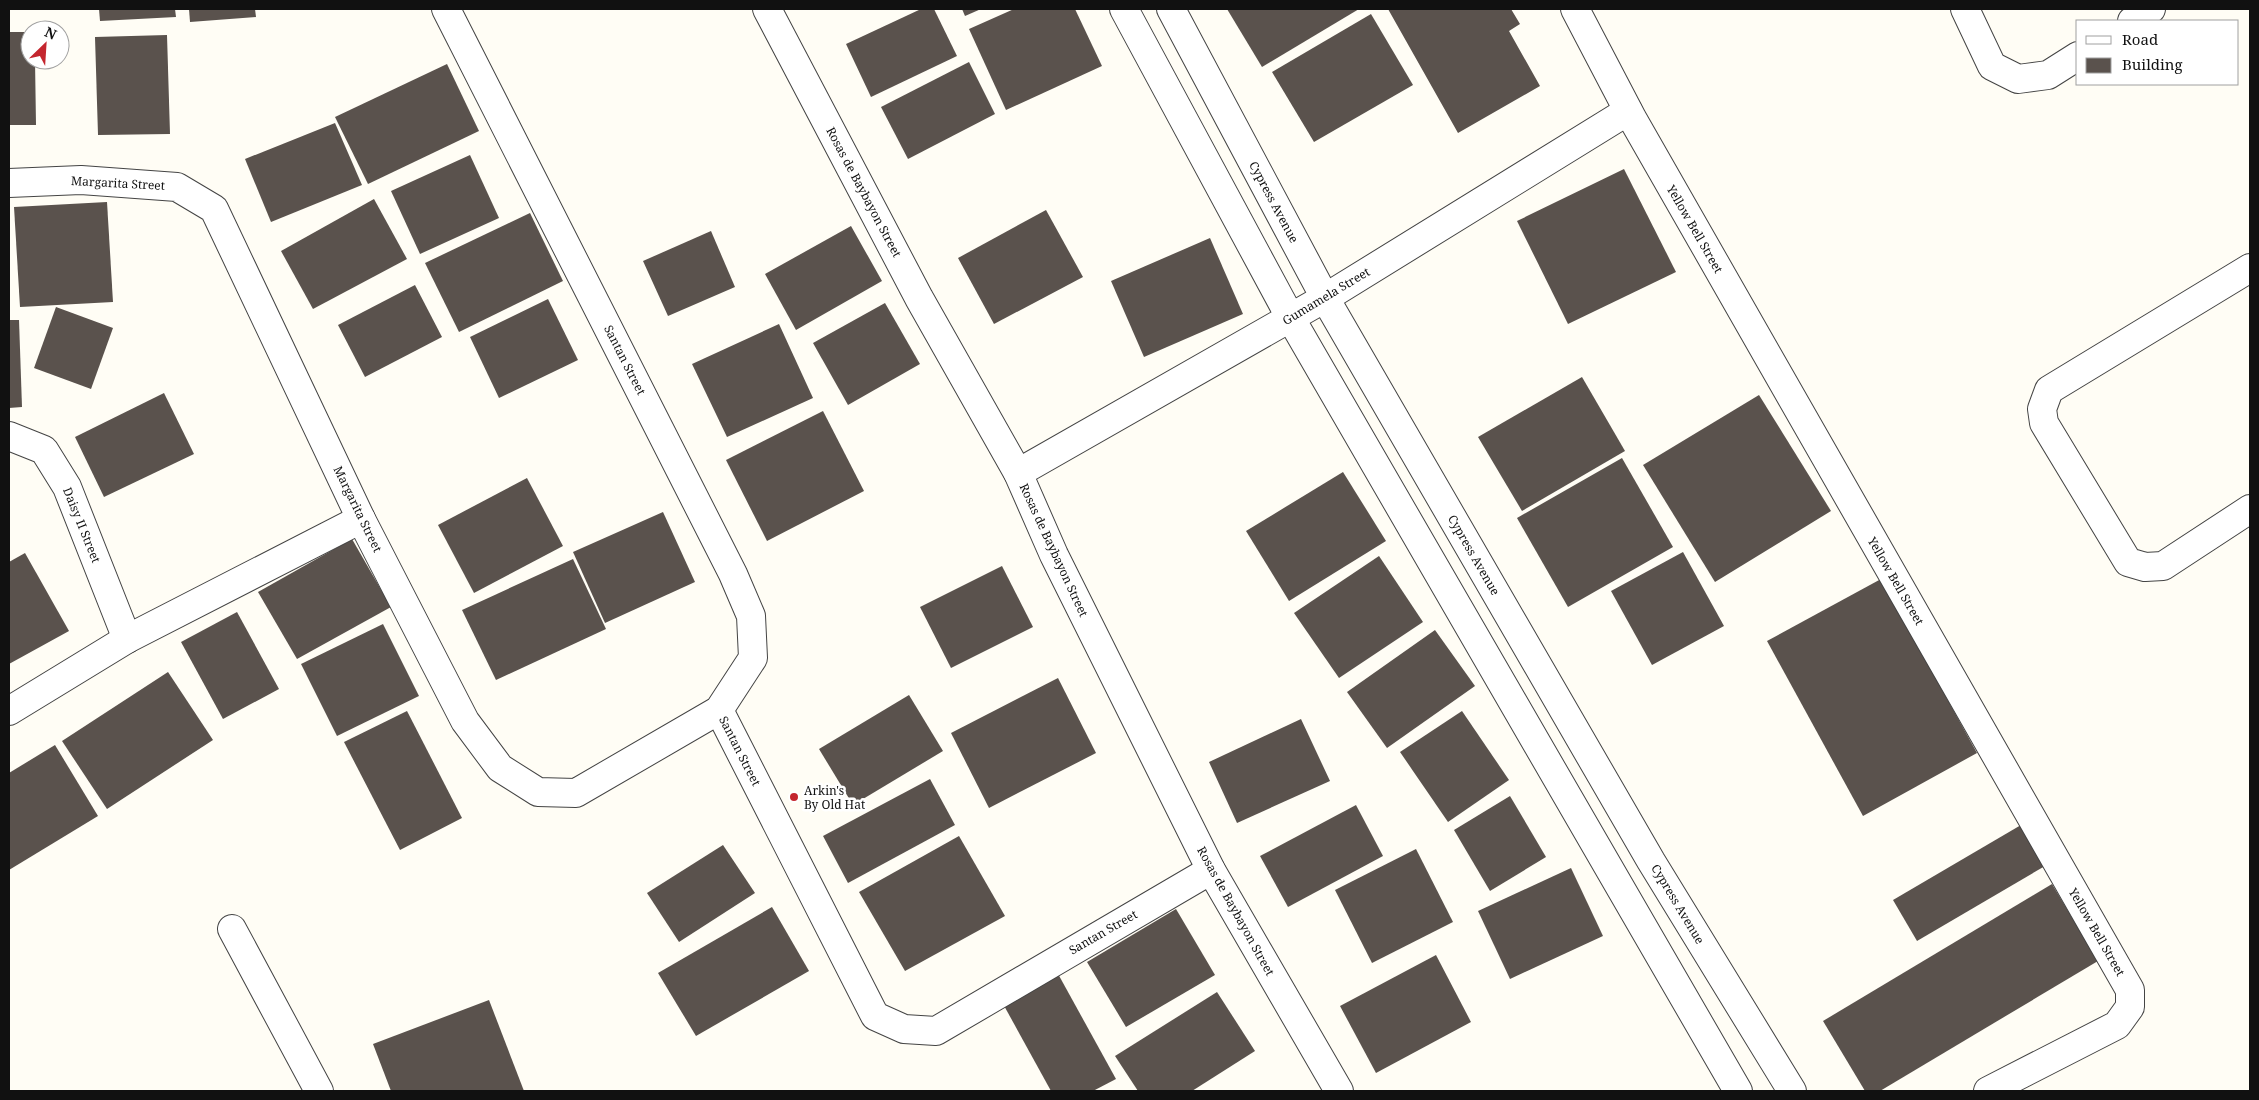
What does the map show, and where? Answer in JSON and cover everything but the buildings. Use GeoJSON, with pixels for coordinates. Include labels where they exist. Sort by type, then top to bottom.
{"type":"FeatureCollection","features":[{"type":"Feature","properties":{"kind":"street","name":"Santan Street"},"geometry":{"type":"LineString","coordinates":[[446,9],[733,574],[751,616],[753,658],[720,710],[875,1016],[904,1029],[936,1030],[1211,870]]}},
{"type":"Feature","properties":{"kind":"street","name":"Rosas de Baybayon Street"},"geometry":{"type":"LineString","coordinates":[[767,9],[919,298],[1018,473],[1054,555],[1211,870],[1339,1091]]}},
{"type":"Feature","properties":{"kind":"street"},"geometry":{"type":"LineString","coordinates":[[1124,9],[1290,317],[1738,1091]]}},
{"type":"Feature","properties":{"kind":"street","name":"Cypress Avenue"},"geometry":{"type":"LineString","coordinates":[[1171,9],[1325,298],[1651,861],[1792,1091]]}},
{"type":"Feature","properties":{"kind":"street","name":"Yellow Bell Street"},"geometry":{"type":"LineString","coordinates":[[1575,9],[1628,111],[2130,990],[2130,1007],[2116,1025],[1988,1091]]}},
{"type":"Feature","properties":{"kind":"street"},"geometry":{"type":"LineString","coordinates":[[1965,9],[1992,66],[2018,79],[2048,75],[2076,57]]}},
{"type":"Feature","properties":{"kind":"street"},"geometry":{"type":"LineString","coordinates":[[2134,20],[2151,9]]}},
{"type":"Feature","properties":{"kind":"street","name":"Gumamela Street"},"geometry":{"type":"LineString","coordinates":[[1018,473],[1325,298],[1628,111]]}},
{"type":"Feature","properties":{"kind":"street","name":"Margarita Street"},"geometry":{"type":"LineString","coordinates":[[9,183],[82,180],[177,186],[214,210],[362,519],[465,720],[500,768],[538,792],[576,793],[720,710]]}},
{"type":"Feature","properties":{"kind":"street"},"geometry":{"type":"LineString","coordinates":[[2250,268],[2049,390],[2042,409],[2044,423],[2128,562],[2145,567],[2163,566],[2250,509]]}},
{"type":"Feature","properties":{"kind":"street","name":"Daisy II Street"},"geometry":{"type":"LineString","coordinates":[[9,436],[44,450],[68,487],[127,639]]}},
{"type":"Feature","properties":{"kind":"street"},"geometry":{"type":"LineString","coordinates":[[9,711],[127,639],[362,519]]}},
{"type":"Feature","properties":{"kind":"street"},"geometry":{"type":"LineString","coordinates":[[232,930],[319,1091]]}},
{"type":"Feature","properties":{"kind":"place","name":"Arkin's By Old Hat"},"geometry":{"type":"Point","coordinates":[794,797]}}]}
